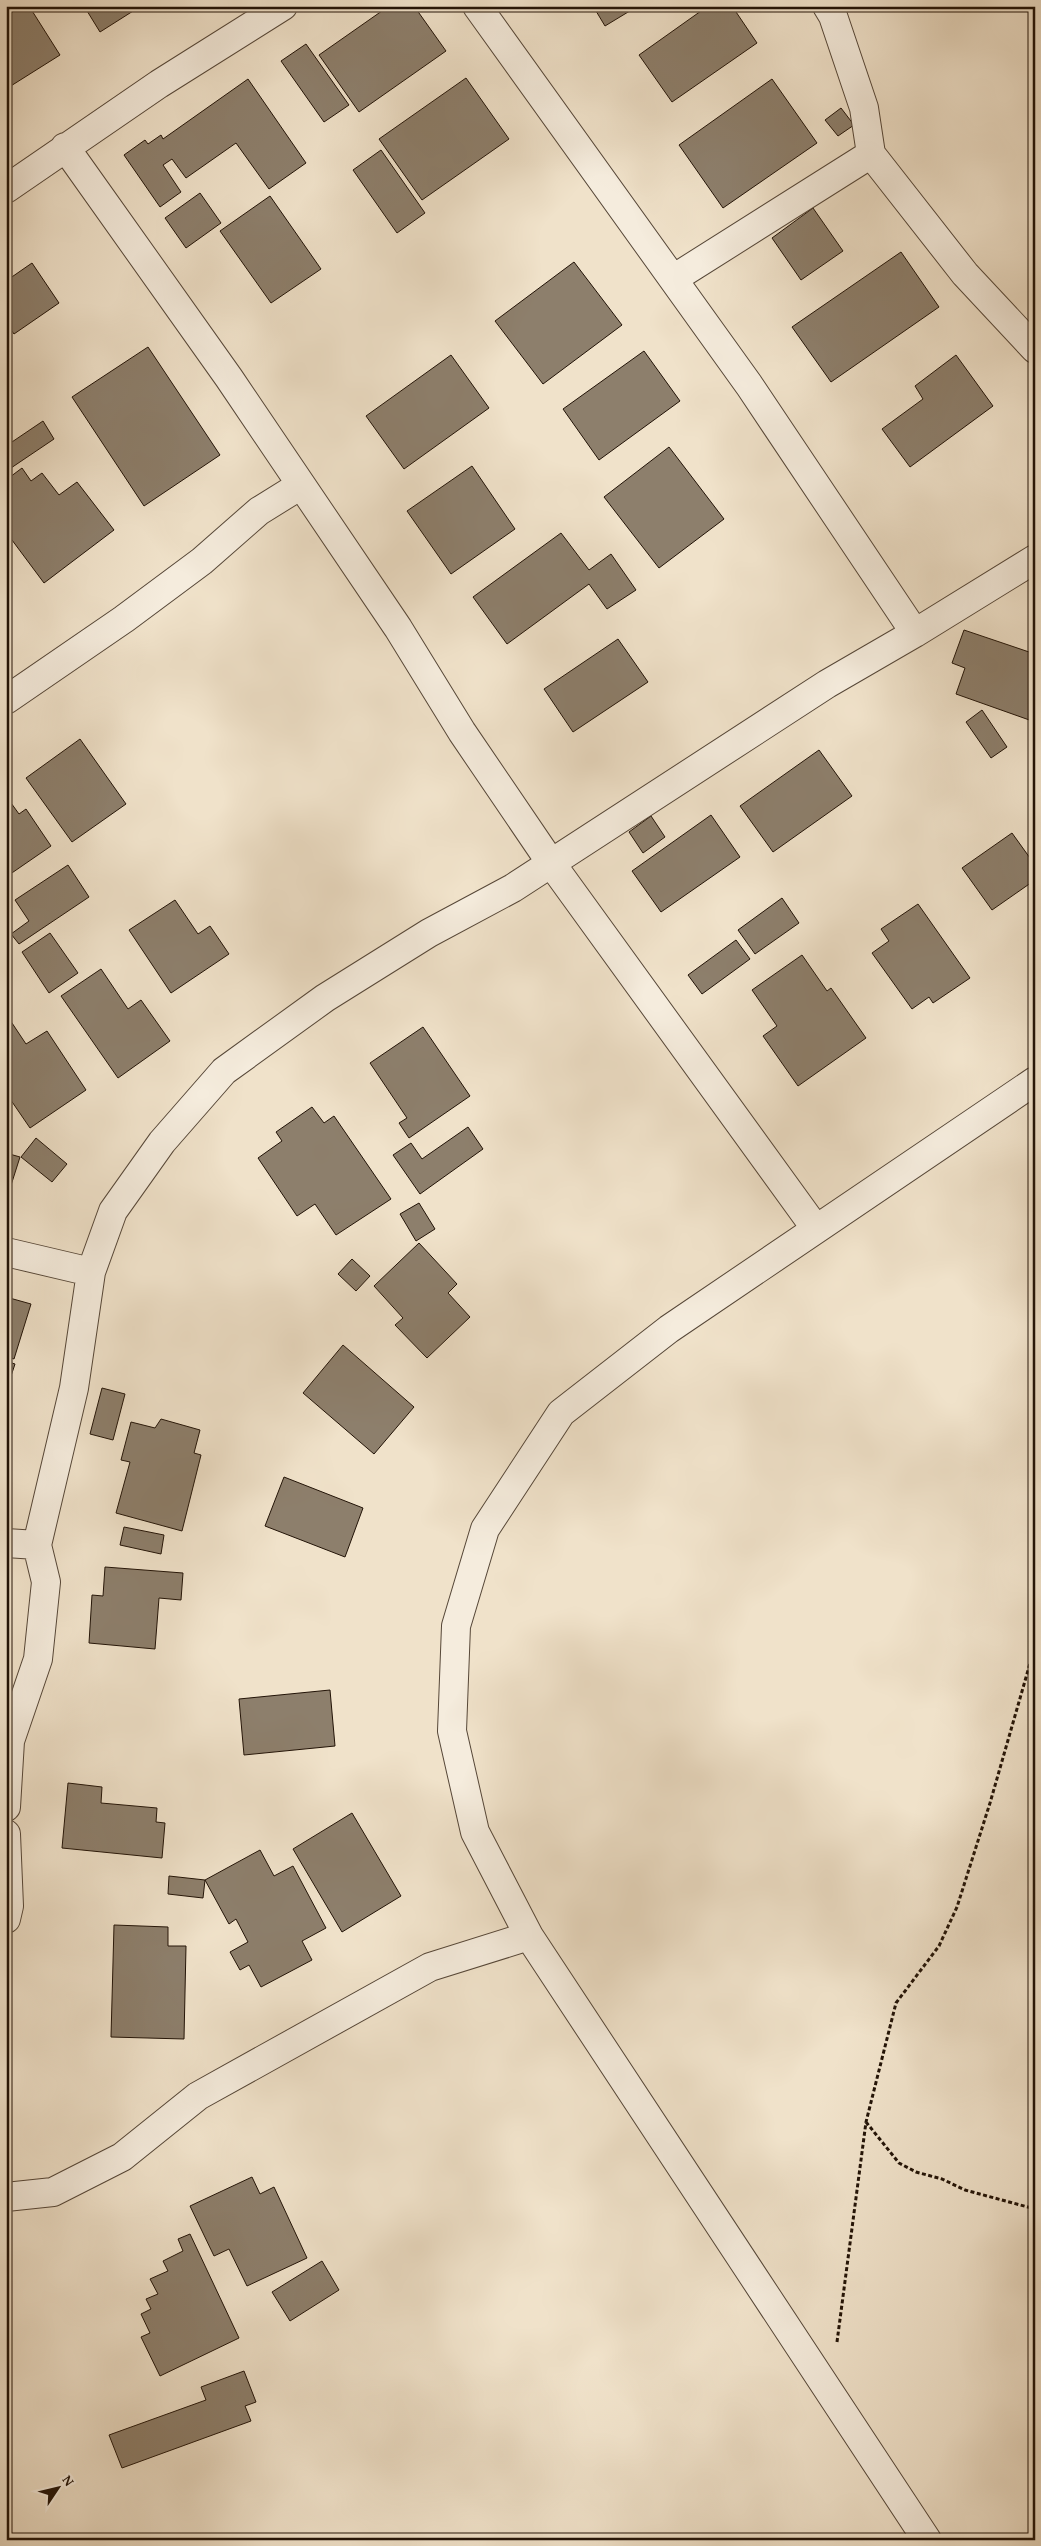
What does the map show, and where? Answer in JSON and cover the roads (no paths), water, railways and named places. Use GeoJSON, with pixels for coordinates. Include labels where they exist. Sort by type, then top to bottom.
{"type":"FeatureCollection","features":[{"type":"Feature","properties":{"kind":"street"},"geometry":{"type":"LineString","coordinates":[[6,189],[159,84],[283,6]]}},
{"type":"Feature","properties":{"kind":"street"},"geometry":{"type":"LineString","coordinates":[[477,6],[749,385],[915,633]]}},
{"type":"Feature","properties":{"kind":"street"},"geometry":{"type":"LineString","coordinates":[[827,6],[833,16],[864,108],[871,154],[965,274],[1035,349]]}},
{"type":"Feature","properties":{"kind":"street"},"geometry":{"type":"LineString","coordinates":[[65,147],[229,378],[398,628],[462,732],[551,863],[816,1229]]}},
{"type":"Feature","properties":{"kind":"street"},"geometry":{"type":"LineString","coordinates":[[673,278],[871,154]]}},
{"type":"Feature","properties":{"kind":"street"},"geometry":{"type":"LineString","coordinates":[[6,700],[124,619],[202,561],[259,511],[301,485]]}},
{"type":"Feature","properties":{"kind":"street"},"geometry":{"type":"LineString","coordinates":[[6,1807],[10,1741],[38,1659],[46,1582],[37,1545],[74,1388],[91,1272],[113,1211],[162,1142],[224,1072],[325,998],[429,933],[513,888],[827,684],[915,633],[1035,559]]}},
{"type":"Feature","properties":{"kind":"street"},"geometry":{"type":"LineString","coordinates":[[927,2540],[529,1936],[475,1832],[452,1731],[456,1626],[485,1529],[561,1413],[669,1329],[1035,1080]]}},
{"type":"Feature","properties":{"kind":"street"},"geometry":{"type":"LineString","coordinates":[[6,1252],[91,1272]]}},
{"type":"Feature","properties":{"kind":"street"},"geometry":{"type":"LineString","coordinates":[[6,1543],[37,1545]]}},
{"type":"Feature","properties":{"kind":"street"},"geometry":{"type":"LineString","coordinates":[[6,1834],[9,1906],[6,1919]]}},
{"type":"Feature","properties":{"kind":"street"},"geometry":{"type":"LineString","coordinates":[[6,2197],[53,2192],[122,2157],[198,2096],[430,1967],[529,1936]]}}]}
